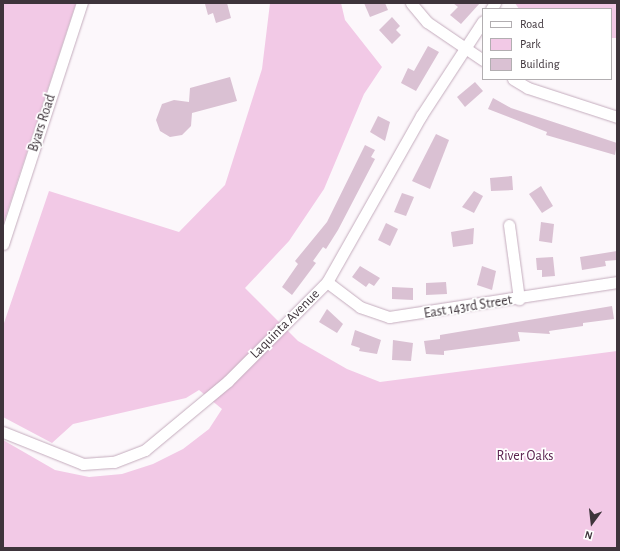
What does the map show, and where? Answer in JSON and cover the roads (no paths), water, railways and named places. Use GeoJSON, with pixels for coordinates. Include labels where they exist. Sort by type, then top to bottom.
{"type":"FeatureCollection","features":[{"type":"Feature","properties":{"kind":"street","name":"Byars Road"},"geometry":{"type":"LineString","coordinates":[[3,244],[82,3]]}},
{"type":"Feature","properties":{"kind":"street"},"geometry":{"type":"LineString","coordinates":[[411,3],[426,22],[482,59]]}},
{"type":"Feature","properties":{"kind":"street","name":"Laquinta Avenue"},"geometry":{"type":"LineString","coordinates":[[3,432],[83,464],[114,462],[145,450],[228,380],[327,282],[421,116],[482,23]]}},
{"type":"Feature","properties":{"kind":"street"},"geometry":{"type":"LineString","coordinates":[[515,80],[528,88],[617,117]]}},
{"type":"Feature","properties":{"kind":"street"},"geometry":{"type":"LineString","coordinates":[[509,225],[519,299]]}},
{"type":"Feature","properties":{"kind":"street","name":"East 143rd Street"},"geometry":{"type":"LineString","coordinates":[[327,282],[360,307],[389,317],[519,299],[617,282]]}},
{"type":"Feature","properties":{"kind":"park label","name":"River Oaks"},"geometry":{"type":"Point","coordinates":[525,456]}}]}
